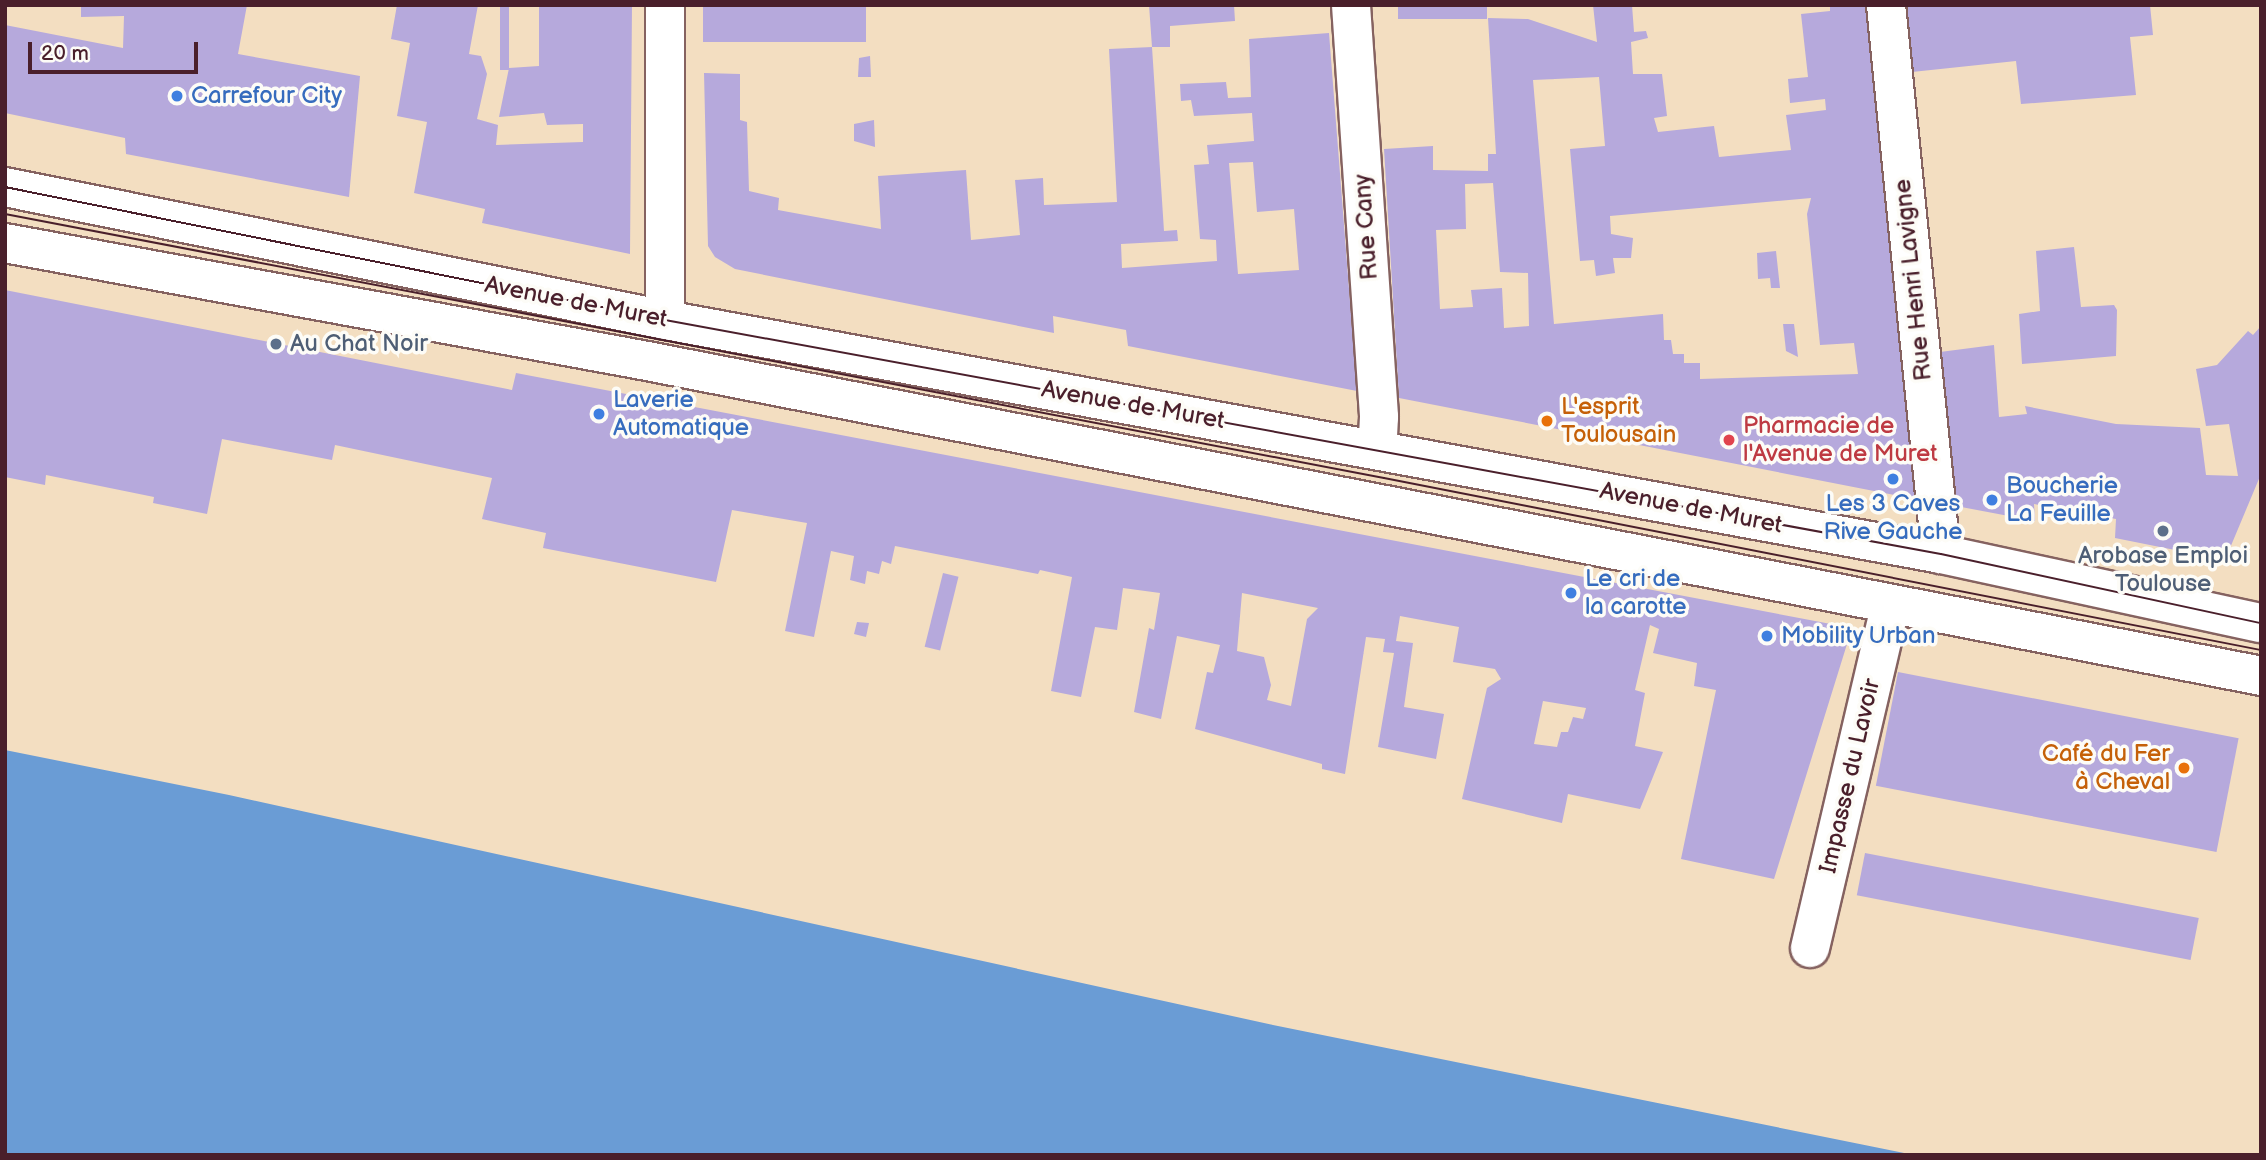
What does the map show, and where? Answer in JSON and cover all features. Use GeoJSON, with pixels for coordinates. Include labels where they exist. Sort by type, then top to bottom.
{"type":"FeatureCollection","features":[{"type":"Feature","properties":{"kind":"main road"},"geometry":{"type":"LineString","coordinates":[[665,5],[665,320]]}},
{"type":"Feature","properties":{"kind":"main road","name":"Rue Cany"},"geometry":{"type":"LineString","coordinates":[[1351,5],[1379,417],[1377,450]]}},
{"type":"Feature","properties":{"kind":"main road","name":"Rue Henri Lavigne"},"geometry":{"type":"LineString","coordinates":[[1886,5],[1941,554]]}},
{"type":"Feature","properties":{"kind":"main road","name":"Avenue de Muret"},"geometry":{"type":"LineString","coordinates":[[5,187],[665,320],[1941,554],[2261,623]]}},
{"type":"Feature","properties":{"kind":"main road","name":"Avenue de Muret"},"geometry":{"type":"LineString","coordinates":[[5,243],[642,360],[2261,676]]}},
{"type":"Feature","properties":{"kind":"main road","name":"Impasse du Lavoir"},"geometry":{"type":"LineString","coordinates":[[1810,948],[1891,604]]}},
{"type":"Feature","properties":{"kind":"water"},"geometry":{"type":"Polygon","coordinates":[[[5,750],[229,795],[1273,1025],[1914,1155],[5,1155],[5,750]]]}},
{"type":"Feature","properties":{"kind":"building"},"geometry":{"type":"Polygon","coordinates":[[[81,5],[247,5],[238,54],[360,76],[349,197],[126,154],[125,138],[5,113],[5,25],[123,48],[124,16],[81,17],[81,5]]]}},
{"type":"Feature","properties":{"kind":"building"},"geometry":{"type":"Polygon","coordinates":[[[397,5],[478,5],[469,54],[481,56],[487,74],[477,119],[498,125],[496,145],[583,142],[583,124],[547,125],[544,113],[499,117],[509,68],[539,66],[539,5],[632,5],[630,254],[482,223],[485,209],[414,193],[427,122],[397,116],[410,43],[391,39],[397,5]]]}},
{"type":"Feature","properties":{"kind":"building"},"geometry":{"type":"Polygon","coordinates":[[[500,5],[509,5],[509,70],[500,70],[500,5]]]}},
{"type":"Feature","properties":{"kind":"building"},"geometry":{"type":"Polygon","coordinates":[[[703,5],[866,5],[866,42],[703,42],[703,5]]]}},
{"type":"Feature","properties":{"kind":"building"},"geometry":{"type":"Polygon","coordinates":[[[1149,5],[1234,5],[1235,21],[1170,26],[1170,47],[1152,47],[1149,5]]]}},
{"type":"Feature","properties":{"kind":"building"},"geometry":{"type":"Polygon","coordinates":[[[1398,5],[1487,5],[1487,19],[1398,19],[1398,5]]]}},
{"type":"Feature","properties":{"kind":"building"},"geometry":{"type":"Polygon","coordinates":[[[1593,5],[1632,5],[1634,32],[1646,31],[1648,38],[1631,42],[1633,74],[1662,74],[1667,116],[1654,118],[1658,132],[1714,126],[1719,157],[1791,150],[1786,115],[1826,110],[1825,99],[1790,103],[1788,79],[1808,77],[1801,14],[1830,11],[1830,5],[1867,5],[1920,500],[1399,398],[1384,149],[1433,146],[1433,170],[1488,171],[1488,154],[1496,154],[1488,18],[1528,19],[1597,42],[1593,5]],[[1599,77],[1533,80],[1554,324],[1663,314],[1664,340],[1671,340],[1673,354],[1684,354],[1684,363],[1700,363],[1700,379],[1858,374],[1854,343],[1820,345],[1807,214],[1811,198],[1610,216],[1611,234],[1633,238],[1631,258],[1613,258],[1615,273],[1596,276],[1594,260],[1580,261],[1570,149],[1605,146],[1599,77]],[[1493,183],[1465,184],[1466,229],[1436,230],[1440,309],[1473,307],[1471,290],[1502,288],[1504,328],[1529,326],[1528,273],[1500,272],[1493,183]]]}},
{"type":"Feature","properties":{"kind":"building"},"geometry":{"type":"Polygon","coordinates":[[[1904,5],[2150,5],[2153,35],[2130,37],[2136,95],[2021,104],[2016,61],[1912,72],[1904,5]]]}},
{"type":"Feature","properties":{"kind":"building"},"geometry":{"type":"Polygon","coordinates":[[[1329,33],[1357,391],[1128,346],[1126,330],[1053,316],[1054,333],[735,269],[715,257],[708,246],[704,73],[740,74],[740,120],[747,122],[749,191],[779,198],[778,210],[881,229],[878,176],[966,170],[971,240],[1020,235],[1015,180],[1043,178],[1044,205],[1117,202],[1109,49],[1152,47],[1164,231],[1177,230],[1178,241],[1121,244],[1122,268],[1217,261],[1216,240],[1200,239],[1194,165],[1209,164],[1207,145],[1254,141],[1252,113],[1194,116],[1191,100],[1181,101],[1180,84],[1226,82],[1228,98],[1251,97],[1249,39],[1329,33]],[[1253,162],[1229,163],[1238,274],[1299,270],[1294,209],[1257,212],[1253,162]]]}},
{"type":"Feature","properties":{"kind":"building"},"geometry":{"type":"Polygon","coordinates":[[[870,56],[871,77],[858,77],[859,58],[870,56]]]}},
{"type":"Feature","properties":{"kind":"building"},"geometry":{"type":"Polygon","coordinates":[[[874,120],[875,147],[854,141],[854,124],[874,120]]]}},
{"type":"Feature","properties":{"kind":"building"},"geometry":{"type":"Polygon","coordinates":[[[2074,247],[2081,307],[2114,305],[2117,310],[2116,356],[2022,364],[2019,314],[2040,311],[2036,251],[2074,247]]]}},
{"type":"Feature","properties":{"kind":"building"},"geometry":{"type":"Polygon","coordinates":[[[1776,251],[1780,288],[1771,288],[1770,278],[1758,279],[1757,253],[1776,251]]]}},
{"type":"Feature","properties":{"kind":"building"},"geometry":{"type":"Polygon","coordinates":[[[5,290],[512,390],[516,373],[1852,628],[1774,879],[1681,859],[1716,690],[1694,686],[1697,663],[1653,653],[1659,629],[1650,625],[1635,690],[1645,693],[1635,746],[1663,752],[1640,809],[1568,794],[1562,823],[1462,799],[1487,688],[1501,679],[1495,669],[1453,662],[1459,627],[1400,616],[1396,641],[1413,643],[1404,707],[1444,714],[1436,759],[1378,747],[1394,653],[1383,652],[1385,639],[1366,637],[1345,774],[1322,769],[1322,764],[1195,729],[1207,672],[1213,673],[1220,645],[1177,636],[1161,719],[1134,712],[1149,628],[1154,630],[1160,593],[1123,588],[1117,630],[1095,627],[1081,697],[1051,691],[1072,577],[1040,570],[1038,574],[895,546],[891,564],[882,561],[879,574],[867,571],[865,584],[850,580],[854,556],[831,551],[814,637],[785,631],[807,523],[732,510],[716,582],[543,548],[546,533],[482,519],[492,478],[335,445],[332,460],[222,439],[207,514],[153,503],[154,497],[46,475],[45,485],[5,477],[5,290]],[[1242,593],[1237,651],[1264,657],[1271,685],[1267,700],[1291,706],[1307,619],[1318,608],[1242,593]],[[1543,701],[1534,744],[1557,747],[1561,732],[1568,732],[1573,717],[1583,719],[1586,708],[1543,701]]]}},
{"type":"Feature","properties":{"kind":"building"},"geometry":{"type":"Polygon","coordinates":[[[1783,324],[1794,324],[1798,357],[1786,351],[1783,324]]]}},
{"type":"Feature","properties":{"kind":"building"},"geometry":{"type":"Polygon","coordinates":[[[2261,326],[2261,474],[2225,560],[2115,538],[2116,519],[2034,504],[2035,521],[1956,506],[1940,352],[1994,345],[1999,417],[2027,414],[2025,406],[2116,424],[2200,428],[2206,475],[2238,476],[2229,424],[2206,426],[2196,369],[2217,365],[2248,331],[2253,335],[2261,326]]]}},
{"type":"Feature","properties":{"kind":"building"},"geometry":{"type":"Polygon","coordinates":[[[943,573],[959,577],[940,651],[925,647],[943,573]]]}},
{"type":"Feature","properties":{"kind":"building"},"geometry":{"type":"Polygon","coordinates":[[[857,622],[869,623],[866,637],[854,634],[857,622]]]}},
{"type":"Feature","properties":{"kind":"building"},"geometry":{"type":"Polygon","coordinates":[[[1898,672],[2239,738],[2216,852],[1876,786],[1898,672]]]}},
{"type":"Feature","properties":{"kind":"building"},"geometry":{"type":"Polygon","coordinates":[[[1865,853],[2199,918],[2191,960],[1857,895],[1865,853]]]}},
{"type":"Feature","properties":{"kind":"tram line"},"geometry":{"type":"LineString","coordinates":[[5,187],[665,320],[1941,554],[2261,623]]}},
{"type":"Feature","properties":{"kind":"tram line"},"geometry":{"type":"LineString","coordinates":[[5,214],[1384,478],[2261,650]]}},
{"type":"Feature","properties":{"kind":"place","name":"Carrefour City"},"geometry":{"type":"Point","coordinates":[177,96]}},
{"type":"Feature","properties":{"kind":"place","name":"Au Chat Noir"},"geometry":{"type":"Point","coordinates":[276,344]}},
{"type":"Feature","properties":{"kind":"place","name":"Laverie Automatique"},"geometry":{"type":"Point","coordinates":[599,414]}},
{"type":"Feature","properties":{"kind":"place","name":"L'esprit Toulousain"},"geometry":{"type":"Point","coordinates":[1547,421]}},
{"type":"Feature","properties":{"kind":"place","name":"Pharmacie de l'Avenue de Muret"},"geometry":{"type":"Point","coordinates":[1729,440]}},
{"type":"Feature","properties":{"kind":"place","name":"Les 3 Caves Rive Gauche"},"geometry":{"type":"Point","coordinates":[1893,479]}},
{"type":"Feature","properties":{"kind":"place","name":"Boucherie La Feuille"},"geometry":{"type":"Point","coordinates":[1992,500]}},
{"type":"Feature","properties":{"kind":"place","name":"Arobase Emploi Toulouse"},"geometry":{"type":"Point","coordinates":[2163,531]}},
{"type":"Feature","properties":{"kind":"place","name":"Le cri de la carotte"},"geometry":{"type":"Point","coordinates":[1571,593]}},
{"type":"Feature","properties":{"kind":"place","name":"Mobility Urban"},"geometry":{"type":"Point","coordinates":[1767,636]}},
{"type":"Feature","properties":{"kind":"place","name":"Café du Fer à Cheval"},"geometry":{"type":"Point","coordinates":[2184,768]}}]}
